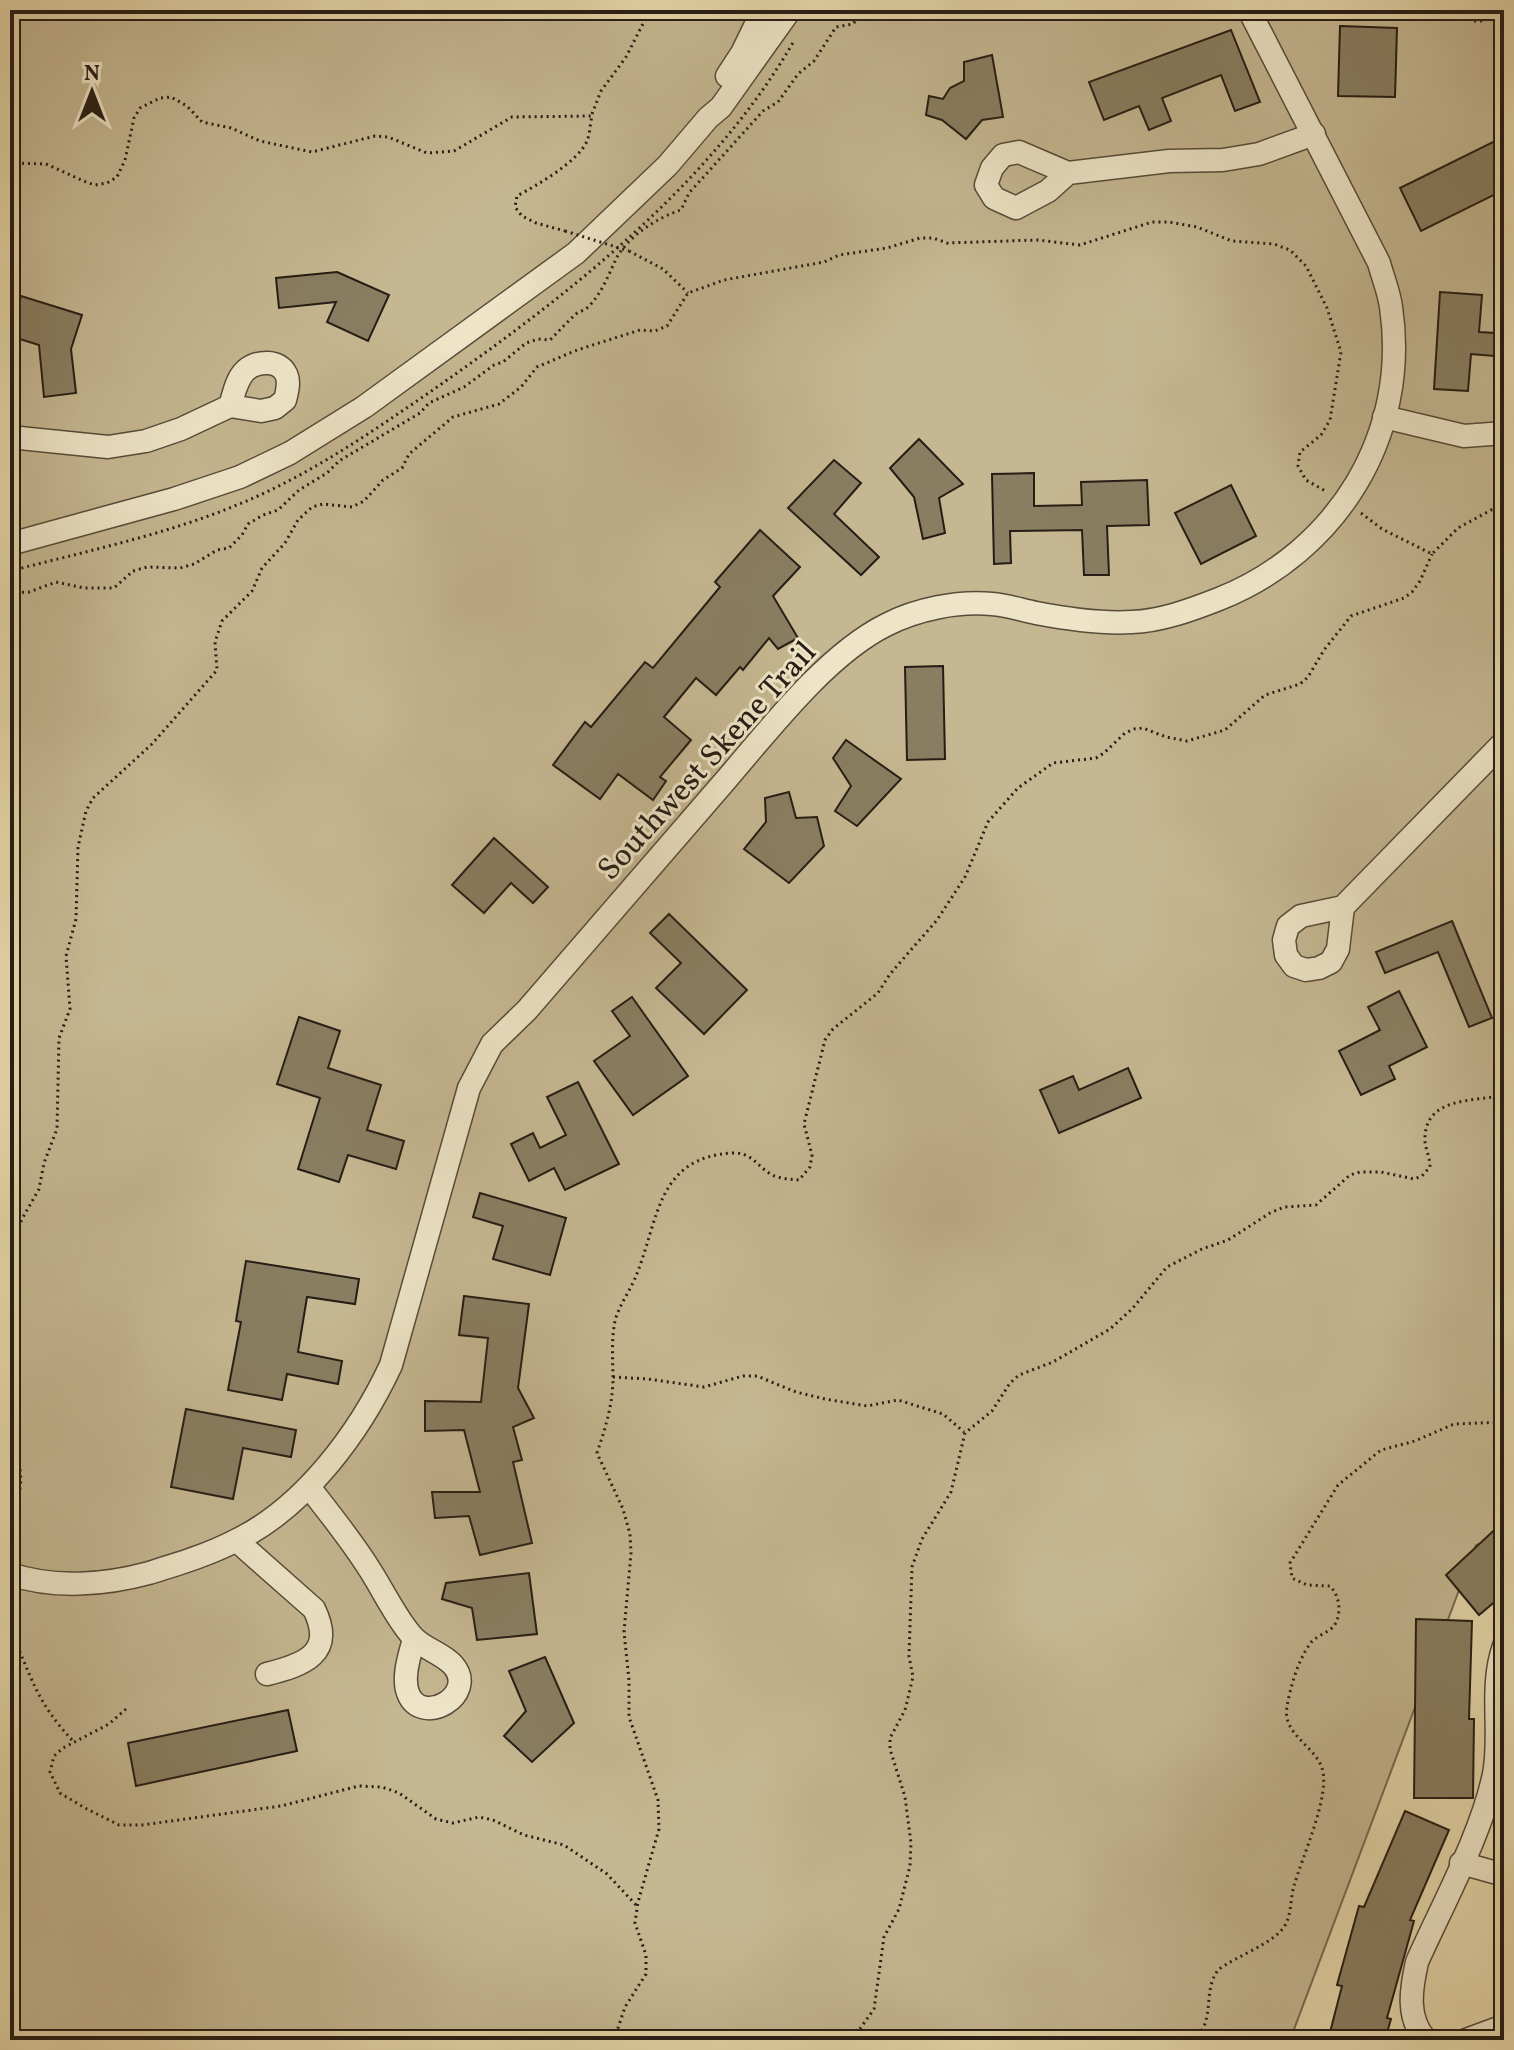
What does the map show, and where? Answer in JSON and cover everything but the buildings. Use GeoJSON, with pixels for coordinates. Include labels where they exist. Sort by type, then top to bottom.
{"type":"FeatureCollection","features":[{"type":"Feature","properties":{"kind":"street"},"geometry":{"type":"LineString","coordinates":[[708,118],[712,102],[742,53],[763,10]]}},
{"type":"Feature","properties":{"kind":"street"},"geometry":{"type":"LineString","coordinates":[[10,544],[174,499],[240,477],[290,453],[364,407],[576,253],[668,165],[721,107],[790,10]]}},
{"type":"Feature","properties":{"kind":"street","name":"Southwest Skene Trail"},"geometry":{"type":"LineString","coordinates":[[10,1574],[63,1584],[119,1581],[237,1541],[309,1487],[344,1446],[373,1404],[391,1365],[407,1319],[469,1088],[492,1044],[527,1010],[785,712],[856,643],[887,624],[957,603],[995,604],[1084,621],[1134,622],[1170,616],[1236,592],[1270,573],[1296,556],[1326,528],[1369,462],[1384,417],[1393,364],[1391,306],[1379,263],[1249,10]]}},
{"type":"Feature","properties":{"kind":"street"},"geometry":{"type":"LineString","coordinates":[[1068,173],[1169,161],[1223,160],[1259,154],[1314,134]]}},
{"type":"Feature","properties":{"kind":"street"},"geometry":{"type":"LineString","coordinates":[[10,437],[108,447],[146,441],[230,406]]}},
{"type":"Feature","properties":{"kind":"street"},"geometry":{"type":"LineString","coordinates":[[1384,417],[1464,436],[1504,433]]}},
{"type":"Feature","properties":{"kind":"street"},"geometry":{"type":"LineString","coordinates":[[1343,907],[1504,742]]}},
{"type":"Feature","properties":{"kind":"street"},"geometry":{"type":"LineString","coordinates":[[309,1487],[353,1543],[414,1639]]}},
{"type":"Feature","properties":{"kind":"street"},"geometry":{"type":"LineString","coordinates":[[237,1541],[314,1609],[321,1624],[321,1637],[315,1653],[302,1665],[267,1674]]}},
{"type":"Feature","properties":{"kind":"street"},"geometry":{"type":"LineString","coordinates":[[1426,2040],[1419,2032],[1411,2006],[1412,1983],[1417,1962],[1484,1809],[1494,1771],[1495,1691],[1499,1658],[1504,1646]]}},
{"type":"Feature","properties":{"kind":"street"},"geometry":{"type":"LineString","coordinates":[[1461,1863],[1504,1875]]}},
{"type":"Feature","properties":{"kind":"street"},"geometry":{"type":"LineString","coordinates":[[1466,2040],[1504,2026]]}},
{"type":"Feature","properties":{"kind":"path"},"geometry":{"type":"LineString","coordinates":[[650,10],[626,57],[601,91],[588,140],[580,152],[543,181],[517,196],[515,207],[522,216],[629,251],[663,269],[688,293]]}},
{"type":"Feature","properties":{"kind":"path"},"geometry":{"type":"LineString","coordinates":[[1461,10],[1471,21],[1484,21],[1502,10]]}},
{"type":"Feature","properties":{"kind":"path"},"geometry":{"type":"LineString","coordinates":[[10,163],[46,164],[95,185],[107,183],[117,177],[125,160],[134,118],[140,108],[160,98],[171,97],[187,106],[202,122],[231,128],[260,141],[312,152],[375,136],[388,137],[427,153],[454,151],[512,117],[592,116]]}},
{"type":"Feature","properties":{"kind":"path"},"geometry":{"type":"LineString","coordinates":[[10,1250],[22,1219],[39,1189],[44,1163],[57,1129],[59,1038],[70,1009],[66,956],[76,919],[78,847],[86,811],[93,798],[152,744],[217,670],[215,642],[222,621],[252,591],[262,568],[285,543],[298,520],[312,507],[334,504],[352,507],[364,501],[383,480],[402,468],[409,454],[453,417],[499,404],[521,387],[537,367],[577,350],[640,330],[655,331],[667,326],[688,293],[724,280],[824,262],[839,255],[887,248],[920,238],[947,243],[1037,240],[1080,245],[1152,222],[1169,222],[1197,227],[1215,237],[1232,241],[1274,244],[1290,250],[1306,266],[1327,308],[1341,352],[1330,420],[1321,435],[1300,452],[1298,466],[1306,480],[1345,502],[1382,529],[1432,554]]}},
{"type":"Feature","properties":{"kind":"path"},"geometry":{"type":"LineString","coordinates":[[614,2040],[625,2007],[646,1974],[646,1955],[635,1923],[659,1829],[658,1800],[629,1717],[624,1621],[630,1534],[623,1509],[597,1453],[610,1412],[615,1319],[636,1276],[654,1220],[678,1172],[693,1162],[736,1153],[750,1157],[770,1174],[783,1179],[799,1180],[805,1175],[812,1155],[805,1133],[805,1116],[825,1040],[833,1029],[878,993],[890,974],[937,920],[965,877],[988,822],[1018,788],[1053,763],[1096,758],[1134,729],[1143,728],[1187,741],[1225,730],[1265,695],[1300,684],[1351,616],[1404,598],[1420,581],[1432,554],[1458,528],[1504,503]]}},
{"type":"Feature","properties":{"kind":"path"},"geometry":{"type":"LineString","coordinates":[[858,2040],[857,2033],[874,2009],[884,1937],[899,1909],[910,1866],[911,1843],[905,1797],[890,1749],[890,1738],[905,1710],[913,1677],[909,1656],[912,1567],[922,1539],[951,1492],[965,1433],[992,1411],[1010,1383],[1019,1375],[1053,1362],[1110,1329],[1132,1309],[1167,1267],[1228,1240],[1284,1207],[1316,1205],[1350,1175],[1381,1172],[1405,1179],[1422,1176],[1430,1167],[1425,1145],[1426,1130],[1437,1110],[1454,1102],[1504,1095]]}},
{"type":"Feature","properties":{"kind":"path"},"geometry":{"type":"LineString","coordinates":[[613,1377],[704,1387],[743,1376],[757,1376],[796,1392],[825,1399],[867,1406],[898,1400],[943,1414],[965,1433]]}},
{"type":"Feature","properties":{"kind":"path"},"geometry":{"type":"LineString","coordinates":[[1194,2040],[1205,2029],[1211,1979],[1218,1970],[1282,1929],[1289,1916],[1293,1891],[1314,1829],[1324,1786],[1324,1771],[1318,1759],[1288,1725],[1287,1707],[1299,1665],[1310,1643],[1333,1627],[1339,1604],[1336,1592],[1330,1586],[1307,1585],[1292,1578],[1290,1563],[1338,1485],[1381,1450],[1415,1441],[1454,1424],[1504,1422]]}},
{"type":"Feature","properties":{"kind":"path"},"geometry":{"type":"LineString","coordinates":[[10,1448],[17,1456],[21,1470],[17,1504],[10,1521]]}},
{"type":"Feature","properties":{"kind":"path"},"geometry":{"type":"LineString","coordinates":[[10,1629],[37,1694],[56,1723],[74,1742]]}},
{"type":"Feature","properties":{"kind":"path"},"geometry":{"type":"LineString","coordinates":[[126,1709],[109,1724],[54,1756],[50,1772],[60,1793],[119,1825],[142,1825],[281,1806],[359,1786],[382,1787],[399,1793],[436,1819],[453,1823],[479,1817],[493,1820],[524,1835],[564,1845],[607,1874],[637,1906]]}},
{"type":"Feature","properties":{"kind":"shaded area"},"geometry":{"type":"Polygon","coordinates":[[[10,10],[1504,10],[1504,1535],[1476,1545],[1290,2040],[10,2040],[10,10]]]}}]}
